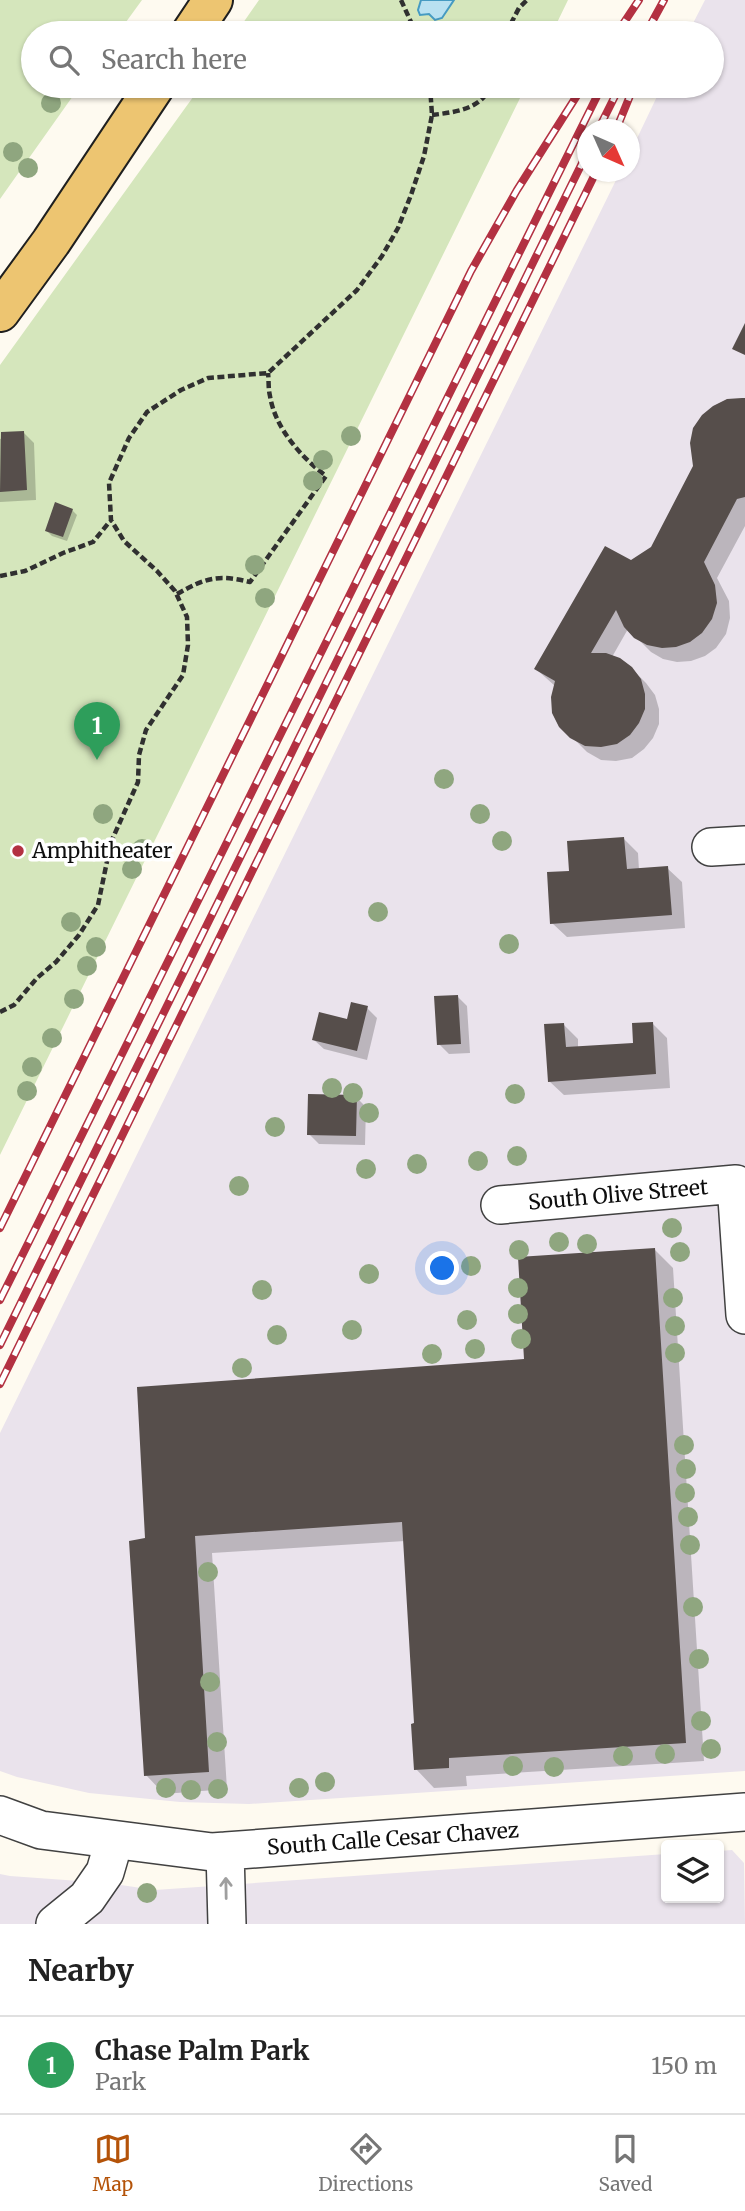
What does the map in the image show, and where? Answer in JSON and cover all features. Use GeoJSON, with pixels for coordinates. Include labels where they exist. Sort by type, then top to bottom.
{"type":"FeatureCollection","features":[{"type":"Feature","properties":{"kind":"main road"},"geometry":{"type":"LineString","coordinates":[[199,21],[213,0]]}},
{"type":"Feature","properties":{"kind":"main road"},"geometry":{"type":"LineString","coordinates":[[0,312],[51,242],[147,98]]}},
{"type":"Feature","properties":{"kind":"street","name":"South Olive Street"},"geometry":{"type":"LineString","coordinates":[[500,1205],[736,1184],[745,1315]]}},
{"type":"Feature","properties":{"kind":"street","name":"South Calle Cesar Chavez"},"geometry":{"type":"LineString","coordinates":[[0,1832],[41,1830],[191,1851],[225,1851],[745,1812]]}},
{"type":"Feature","properties":{"kind":"street","name":"South Calle Cesar Chavez"},"geometry":{"type":"LineString","coordinates":[[0,1815],[41,1830]]}},
{"type":"Feature","properties":{"kind":"street"},"geometry":{"type":"LineString","coordinates":[[55,1924],[87,1898],[105,1872],[114,1840]]}},
{"type":"Feature","properties":{"kind":"street"},"geometry":{"type":"LineString","coordinates":[[225,1851],[227,1924]]}},
{"type":"Feature","properties":{"kind":"path"},"geometry":{"type":"LineString","coordinates":[[401,0],[411,21]]}},
{"type":"Feature","properties":{"kind":"path"},"geometry":{"type":"LineString","coordinates":[[512,21],[527,0]]}},
{"type":"Feature","properties":{"kind":"path"},"geometry":{"type":"LineString","coordinates":[[0,1012],[13,1005],[37,978],[57,962],[98,905],[111,842],[138,782],[139,755],[146,730],[183,675],[188,645],[187,617],[177,594],[157,571],[124,541],[111,520],[109,483],[129,438],[147,412],[181,390],[208,378],[268,373],[357,290],[398,228],[411,195],[424,156],[432,115],[431,98]]}},
{"type":"Feature","properties":{"kind":"path"},"geometry":{"type":"LineString","coordinates":[[432,115],[462,111],[484,98]]}},
{"type":"Feature","properties":{"kind":"path"},"geometry":{"type":"LineString","coordinates":[[177,594],[214,577],[232,577],[250,582],[326,476],[299,451],[280,425],[270,396],[268,373]]}},
{"type":"Feature","properties":{"kind":"path"},"geometry":{"type":"LineString","coordinates":[[0,576],[25,571],[93,542],[111,520]]}},
{"type":"Feature","properties":{"kind":"shaded area"},"geometry":{"type":"Polygon","coordinates":[[[705,0],[745,0],[745,1771],[249,1804],[180,1802],[89,1793],[0,1771],[0,1433],[615,182],[640,182],[640,132],[656,98],[724,98],[724,21],[694,21],[705,0]]]}},
{"type":"Feature","properties":{"kind":"shaded area"},"geometry":{"type":"Polygon","coordinates":[[[732,1850],[744,1863],[745,1924],[0,1924],[0,1874],[155,1890],[661,1854],[661,1903],[724,1903],[724,1851],[732,1850]]]}},
{"type":"Feature","properties":{"kind":"green space"},"geometry":{"type":"Polygon","coordinates":[[[0,0],[142,0],[127,21],[21,21],[21,98],[72,98],[0,199],[0,0]]]}},
{"type":"Feature","properties":{"kind":"green space"},"geometry":{"type":"Polygon","coordinates":[[[259,0],[568,0],[558,21],[244,21],[259,0]]]}},
{"type":"Feature","properties":{"kind":"green space"},"geometry":{"type":"Polygon","coordinates":[[[192,98],[520,98],[0,1155],[0,365],[192,98]]]}},
{"type":"Feature","properties":{"kind":"water"},"geometry":{"type":"Polygon","coordinates":[[[421,0],[454,0],[442,18],[435,20],[429,14],[420,15],[418,10],[421,0]]]}},
{"type":"Feature","properties":{"kind":"building"},"geometry":{"type":"Polygon","coordinates":[[[745,323],[745,355],[732,349],[745,323]]]}},
{"type":"Feature","properties":{"kind":"building"},"geometry":{"type":"Polygon","coordinates":[[[745,398],[745,497],[737,499],[704,562],[715,585],[717,603],[712,619],[702,633],[690,642],[662,648],[647,645],[634,638],[624,627],[616,610],[591,653],[606,653],[620,658],[632,667],[641,679],[645,709],[630,735],[617,744],[585,746],[570,738],[559,727],[552,713],[551,697],[555,681],[534,669],[605,546],[631,560],[651,547],[693,466],[690,443],[693,428],[702,415],[727,399],[745,398]]]}},
{"type":"Feature","properties":{"kind":"building"},"geometry":{"type":"Polygon","coordinates":[[[24,431],[27,490],[0,492],[1,432],[24,431]]]}},
{"type":"Feature","properties":{"kind":"building"},"geometry":{"type":"Polygon","coordinates":[[[55,502],[73,509],[63,537],[45,531],[55,502]]]}},
{"type":"Feature","properties":{"kind":"building"},"geometry":{"type":"Polygon","coordinates":[[[624,837],[627,869],[668,866],[672,915],[550,924],[547,872],[569,871],[567,841],[624,837]]]}},
{"type":"Feature","properties":{"kind":"building"},"geometry":{"type":"Polygon","coordinates":[[[458,995],[461,1044],[437,1045],[434,996],[458,995]]]}},
{"type":"Feature","properties":{"kind":"building"},"geometry":{"type":"Polygon","coordinates":[[[351,1002],[368,1006],[357,1051],[312,1040],[319,1012],[347,1019],[351,1002]]]}},
{"type":"Feature","properties":{"kind":"building"},"geometry":{"type":"Polygon","coordinates":[[[653,1022],[656,1074],[548,1082],[544,1024],[564,1023],[566,1047],[633,1043],[632,1023],[653,1022]]]}},
{"type":"Feature","properties":{"kind":"building"},"geometry":{"type":"Polygon","coordinates":[[[308,1094],[357,1095],[356,1136],[307,1135],[308,1094]]]}},
{"type":"Feature","properties":{"kind":"building"},"geometry":{"type":"Polygon","coordinates":[[[655,1248],[686,1743],[449,1758],[449,1768],[414,1770],[411,1724],[414,1723],[402,1522],[195,1536],[209,1772],[144,1776],[129,1541],[145,1538],[137,1387],[524,1359],[518,1257],[655,1248]]]}},
{"type":"Feature","properties":{"kind":"railway"},"geometry":{"type":"LineString","coordinates":[[625,21],[639,0]]}},
{"type":"Feature","properties":{"kind":"railway"},"geometry":{"type":"LineString","coordinates":[[653,21],[664,0]]}},
{"type":"Feature","properties":{"kind":"railway"},"geometry":{"type":"LineString","coordinates":[[0,1228],[471,271],[517,190],[575,98]]}},
{"type":"Feature","properties":{"kind":"railway"},"geometry":{"type":"LineString","coordinates":[[0,1300],[596,98]]}},
{"type":"Feature","properties":{"kind":"railway"},"geometry":{"type":"LineString","coordinates":[[604,119],[614,98]]}},
{"type":"Feature","properties":{"kind":"railway"},"geometry":{"type":"LineString","coordinates":[[620,119],[629,98]]}},
{"type":"Feature","properties":{"kind":"railway"},"geometry":{"type":"LineString","coordinates":[[0,1345],[577,173]]}},
{"type":"Feature","properties":{"kind":"railway"},"geometry":{"type":"LineString","coordinates":[[0,1384],[591,182]]}},
{"type":"Feature","properties":{"kind":"place","name":"Chase Palm Park"},"geometry":{"type":"Point","coordinates":[97,760]}},
{"type":"Feature","properties":{"kind":"place","name":"Amphitheater"},"geometry":{"type":"Point","coordinates":[18,851]}}]}
